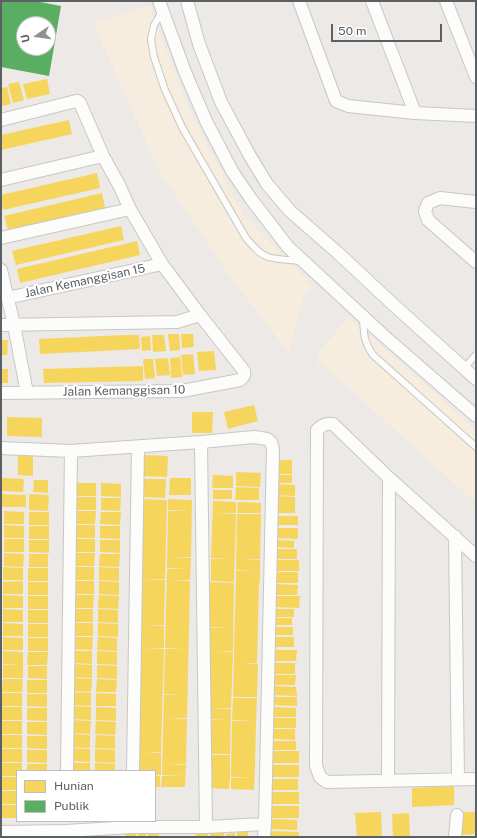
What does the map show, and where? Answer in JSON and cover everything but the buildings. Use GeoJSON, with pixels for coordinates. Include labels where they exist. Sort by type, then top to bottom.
{"type":"FeatureCollection","features":[{"type":"Feature","properties":{"kind":"street"},"geometry":{"type":"LineString","coordinates":[[187,1],[199,44],[221,102],[267,184],[290,211],[476,379]]}},
{"type":"Feature","properties":{"kind":"street"},"geometry":{"type":"LineString","coordinates":[[299,1],[336,101],[348,106],[476,116]]}},
{"type":"Feature","properties":{"kind":"street"},"geometry":{"type":"LineString","coordinates":[[372,1],[415,112]]}},
{"type":"Feature","properties":{"kind":"street"},"geometry":{"type":"LineString","coordinates":[[446,1],[476,77]]}},
{"type":"Feature","properties":{"kind":"street"},"geometry":{"type":"LineString","coordinates":[[160,6],[185,72],[206,121],[232,171],[251,199],[288,247],[384,336],[476,416]]}},
{"type":"Feature","properties":{"kind":"street"},"geometry":{"type":"LineString","coordinates":[[1,120],[76,101],[80,103],[103,156],[130,208],[162,264],[200,315],[177,322],[1,325]]}},
{"type":"Feature","properties":{"kind":"street"},"geometry":{"type":"LineString","coordinates":[[1,180],[103,156]]}},
{"type":"Feature","properties":{"kind":"street"},"geometry":{"type":"LineString","coordinates":[[476,202],[440,198],[428,203],[425,211],[428,220],[476,262]]}},
{"type":"Feature","properties":{"kind":"street"},"geometry":{"type":"LineString","coordinates":[[1,238],[130,208]]}},
{"type":"Feature","properties":{"kind":"street","name":"Jalan Kemanggisan 15"},"geometry":{"type":"LineString","coordinates":[[7,298],[162,264]]}},
{"type":"Feature","properties":{"kind":"street"},"geometry":{"type":"LineString","coordinates":[[1,270],[14,325],[27,393]]}},
{"type":"Feature","properties":{"kind":"street","name":"Jalan Kemanggisan 10"},"geometry":{"type":"LineString","coordinates":[[1,393],[182,391],[240,380],[245,374],[244,371],[200,315]]}},
{"type":"Feature","properties":{"kind":"street"},"geometry":{"type":"LineString","coordinates":[[476,556],[389,478],[333,424],[328,423],[321,426],[317,430],[316,766],[320,777],[327,782],[476,779]]}},
{"type":"Feature","properties":{"kind":"street"},"geometry":{"type":"LineString","coordinates":[[1,448],[70,451],[254,437],[267,439],[271,442],[273,449],[264,837]]}},
{"type":"Feature","properties":{"kind":"street"},"geometry":{"type":"LineString","coordinates":[[201,442],[206,827]]}},
{"type":"Feature","properties":{"kind":"street"},"geometry":{"type":"LineString","coordinates":[[133,770],[138,446]]}},
{"type":"Feature","properties":{"kind":"street"},"geometry":{"type":"LineString","coordinates":[[67,770],[70,451]]}},
{"type":"Feature","properties":{"kind":"street"},"geometry":{"type":"LineString","coordinates":[[388,780],[389,478]]}},
{"type":"Feature","properties":{"kind":"street"},"geometry":{"type":"LineString","coordinates":[[455,536],[458,779]]}},
{"type":"Feature","properties":{"kind":"street"},"geometry":{"type":"LineString","coordinates":[[455,837],[457,815]]}},
{"type":"Feature","properties":{"kind":"street"},"geometry":{"type":"LineString","coordinates":[[1,832],[20,835],[66,826],[132,824],[206,827],[265,824]]}},
{"type":"Feature","properties":{"kind":"lane"},"geometry":{"type":"LineString","coordinates":[[160,6],[151,39],[154,57],[165,90],[187,136],[246,238],[255,248],[267,257],[282,260],[304,261]]}},
{"type":"Feature","properties":{"kind":"lane"},"geometry":{"type":"LineString","coordinates":[[363,316],[364,336],[367,346],[373,355],[476,448]]}},
{"type":"Feature","properties":{"kind":"lane"},"geometry":{"type":"LineString","coordinates":[[464,368],[476,356]]}},
{"type":"Feature","properties":{"kind":"shaded area"},"geometry":{"type":"Polygon","coordinates":[[[149,6],[193,118],[244,216],[313,286],[304,295],[289,353],[231,278],[160,173],[93,22],[149,6]]]}},
{"type":"Feature","properties":{"kind":"shaded area"},"geometry":{"type":"Polygon","coordinates":[[[349,317],[476,430],[476,503],[324,366],[317,363],[320,350],[349,317]]]}}]}
